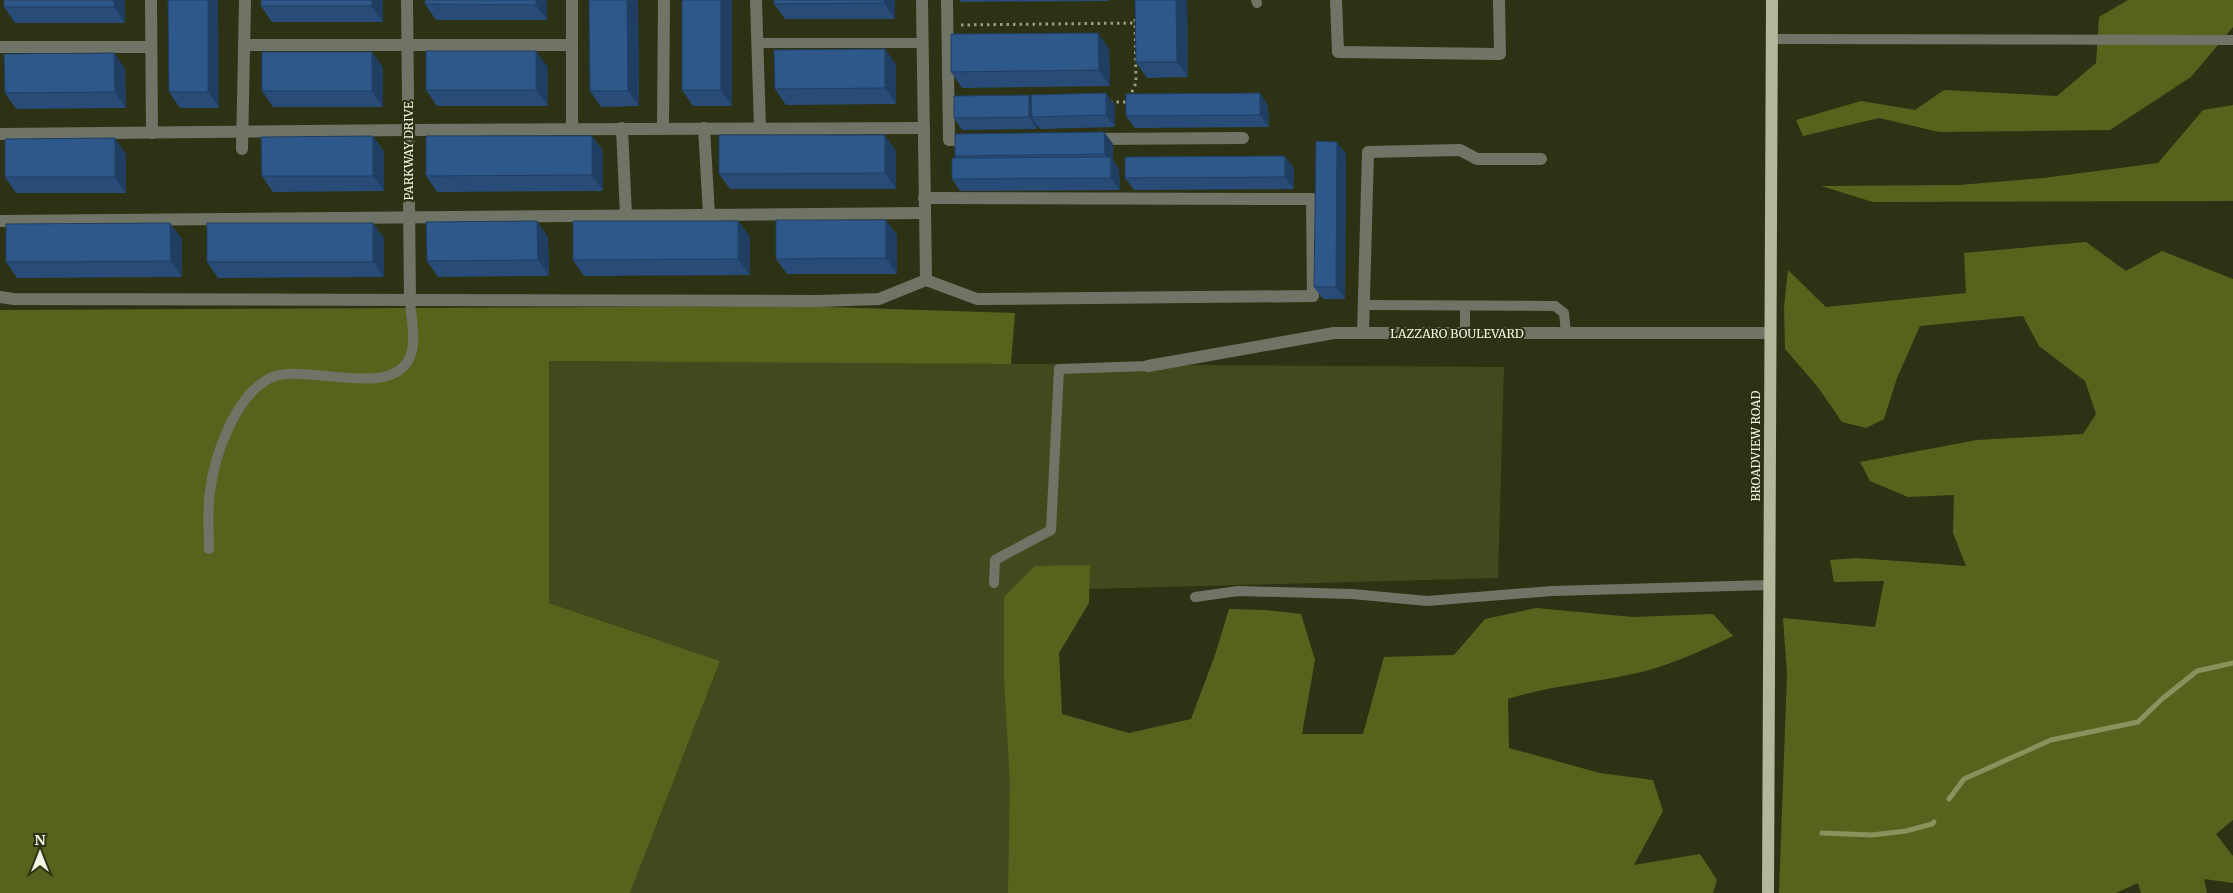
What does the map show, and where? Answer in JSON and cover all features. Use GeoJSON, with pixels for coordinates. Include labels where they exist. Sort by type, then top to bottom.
{"type":"FeatureCollection","features":[{"type":"Feature","properties":{"kind":"main road","name":"BROADVIEW ROAD"},"geometry":{"type":"LineString","coordinates":[[1768,893],[1769,333],[1772,0]]}},
{"type":"Feature","properties":{"kind":"street"},"geometry":{"type":"LineString","coordinates":[[151,0],[152,133]]}},
{"type":"Feature","properties":{"kind":"street"},"geometry":{"type":"LineString","coordinates":[[242,149],[245,0]]}},
{"type":"Feature","properties":{"kind":"street","name":"PARKWAY DRIVE"},"geometry":{"type":"LineString","coordinates":[[407,0],[410,301]]}},
{"type":"Feature","properties":{"kind":"street"},"geometry":{"type":"LineString","coordinates":[[572,0],[572,129]]}},
{"type":"Feature","properties":{"kind":"street"},"geometry":{"type":"LineString","coordinates":[[663,128],[664,0]]}},
{"type":"Feature","properties":{"kind":"street"},"geometry":{"type":"LineString","coordinates":[[756,0],[760,128]]}},
{"type":"Feature","properties":{"kind":"street"},"geometry":{"type":"LineString","coordinates":[[922,0],[926,280]]}},
{"type":"Feature","properties":{"kind":"street"},"geometry":{"type":"LineString","coordinates":[[947,0],[949,140],[989,140]]}},
{"type":"Feature","properties":{"kind":"street"},"geometry":{"type":"LineString","coordinates":[[1336,0],[1338,52],[1500,54],[1499,0]]}},
{"type":"Feature","properties":{"kind":"street"},"geometry":{"type":"LineString","coordinates":[[244,45],[572,44]]}},
{"type":"Feature","properties":{"kind":"street"},"geometry":{"type":"LineString","coordinates":[[0,47],[151,47]]}},
{"type":"Feature","properties":{"kind":"street"},"geometry":{"type":"LineString","coordinates":[[622,128],[626,216]]}},
{"type":"Feature","properties":{"kind":"street"},"geometry":{"type":"LineString","coordinates":[[0,134],[622,128],[924,128]]}},
{"type":"Feature","properties":{"kind":"street"},"geometry":{"type":"LineString","coordinates":[[704,128],[709,215]]}},
{"type":"Feature","properties":{"kind":"street"},"geometry":{"type":"LineString","coordinates":[[1077,139],[1243,138]]}},
{"type":"Feature","properties":{"kind":"street"},"geometry":{"type":"LineString","coordinates":[[1363,333],[1368,152],[1460,150],[1477,159],[1541,159]]}},
{"type":"Feature","properties":{"kind":"street"},"geometry":{"type":"LineString","coordinates":[[0,297],[14,299],[789,301],[879,299],[926,280],[977,299],[1313,296],[1312,199],[924,198]]}},
{"type":"Feature","properties":{"kind":"street"},"geometry":{"type":"LineString","coordinates":[[0,221],[924,213]]}},
{"type":"Feature","properties":{"kind":"street","name":"LAZZARO BOULEVARD"},"geometry":{"type":"LineString","coordinates":[[1148,366],[1334,333],[1769,333]]}},
{"type":"Feature","properties":{"kind":"lane"},"geometry":{"type":"LineString","coordinates":[[1772,39],[2233,40]]}},
{"type":"Feature","properties":{"kind":"lane"},"geometry":{"type":"LineString","coordinates":[[757,43],[923,43]]}},
{"type":"Feature","properties":{"kind":"lane"},"geometry":{"type":"LineString","coordinates":[[209,549],[210,492],[222,440],[242,404],[257,387],[271,377],[307,374],[356,380],[383,376],[402,369],[411,354],[410,301]]}},
{"type":"Feature","properties":{"kind":"lane"},"geometry":{"type":"LineString","coordinates":[[1364,305],[1555,306],[1564,313],[1566,333]]}},
{"type":"Feature","properties":{"kind":"lane"},"geometry":{"type":"LineString","coordinates":[[1466,306],[1466,333]]}},
{"type":"Feature","properties":{"kind":"lane"},"geometry":{"type":"LineString","coordinates":[[994,583],[995,560],[1051,530],[1059,369],[1148,366]]}},
{"type":"Feature","properties":{"kind":"lane"},"geometry":{"type":"LineString","coordinates":[[1195,597],[1248,592],[1352,594],[1427,601],[1552,591],[1769,584]]}},
{"type":"Feature","properties":{"kind":"path"},"geometry":{"type":"LineString","coordinates":[[1127,111],[1127,102],[1136,83],[1135,8]]}},
{"type":"Feature","properties":{"kind":"path"},"geometry":{"type":"LineString","coordinates":[[947,26],[1135,23]]}},
{"type":"Feature","properties":{"kind":"path"},"geometry":{"type":"LineString","coordinates":[[1107,102],[1127,102]]}},
{"type":"Feature","properties":{"kind":"green space"},"geometry":{"type":"Polygon","coordinates":[[[2128,0],[2233,0],[2233,27],[2191,77],[2110,130],[1939,132],[1879,118],[1803,136],[1796,120],[1861,101],[1915,110],[1944,90],[2057,96],[2096,63],[2099,17],[2128,0]]]}},
{"type":"Feature","properties":{"kind":"green space"},"geometry":{"type":"Polygon","coordinates":[[[2233,105],[2233,201],[1873,202],[1821,186],[1959,185],[2043,178],[2158,163],[2203,110],[2233,105]]]}},
{"type":"Feature","properties":{"kind":"green space"},"geometry":{"type":"Polygon","coordinates":[[[2086,242],[2126,271],[2162,251],[2233,279],[2233,820],[2216,834],[2233,856],[2233,883],[2204,879],[2207,893],[2141,893],[2138,883],[2116,893],[1779,893],[1787,674],[1783,618],[1875,627],[1884,581],[1834,582],[1830,560],[1857,558],[1966,566],[1953,533],[1954,495],[1908,497],[1870,481],[1860,462],[1977,440],[2083,434],[2096,414],[2085,381],[2039,346],[2023,316],[1920,326],[1897,378],[1884,419],[1866,428],[1842,422],[1817,386],[1785,349],[1784,307],[1788,270],[1826,307],[1966,293],[1964,253],[2086,242]]]}},
{"type":"Feature","properties":{"kind":"green space"},"geometry":{"type":"Polygon","coordinates":[[[797,306],[1015,313],[1011,364],[549,361],[549,603],[720,661],[630,893],[0,893],[0,310],[797,306]]]}},
{"type":"Feature","properties":{"kind":"green space"},"geometry":{"type":"Polygon","coordinates":[[[549,361],[1504,367],[1498,578],[1054,590],[1044,893],[630,893],[720,661],[549,603],[549,361]]]}},
{"type":"Feature","properties":{"kind":"green space"},"geometry":{"type":"Polygon","coordinates":[[[1090,565],[1089,603],[1059,653],[1062,714],[1129,733],[1191,719],[1215,655],[1229,609],[1266,610],[1301,614],[1315,660],[1302,734],[1363,734],[1384,657],[1454,655],[1485,619],[1536,608],[1633,617],[1713,614],[1733,636],[1684,658],[1646,671],[1539,691],[1508,699],[1509,748],[1600,773],[1653,780],[1663,811],[1634,865],[1700,854],[1717,880],[1713,893],[1008,893],[1010,783],[1004,680],[1004,597],[1035,566],[1090,565]]]}},
{"type":"Feature","properties":{"kind":"building"},"geometry":{"type":"Polygon","coordinates":[[[4,0],[114,0],[114,7],[4,7],[4,0]]]}},
{"type":"Feature","properties":{"kind":"building"},"geometry":{"type":"Polygon","coordinates":[[[168,0],[208,0],[208,92],[169,92],[168,0]]]}},
{"type":"Feature","properties":{"kind":"building"},"geometry":{"type":"Polygon","coordinates":[[[261,0],[372,0],[372,6],[261,6],[261,0]]]}},
{"type":"Feature","properties":{"kind":"building"},"geometry":{"type":"Polygon","coordinates":[[[425,0],[536,0],[536,5],[425,4],[425,0]]]}},
{"type":"Feature","properties":{"kind":"building"},"geometry":{"type":"Polygon","coordinates":[[[589,0],[627,0],[628,91],[590,91],[589,0]]]}},
{"type":"Feature","properties":{"kind":"building"},"geometry":{"type":"Polygon","coordinates":[[[682,0],[721,0],[721,90],[682,90],[682,0]]]}},
{"type":"Feature","properties":{"kind":"building"},"geometry":{"type":"Polygon","coordinates":[[[774,0],[884,0],[884,3],[774,4],[774,0]]]}},
{"type":"Feature","properties":{"kind":"building"},"geometry":{"type":"Polygon","coordinates":[[[1135,0],[1176,0],[1177,62],[1136,62],[1135,0]]]}},
{"type":"Feature","properties":{"kind":"building"},"geometry":{"type":"Polygon","coordinates":[[[1098,33],[1099,70],[951,72],[951,34],[1098,33]]]}},
{"type":"Feature","properties":{"kind":"building"},"geometry":{"type":"Polygon","coordinates":[[[885,49],[885,88],[775,89],[774,50],[885,49]]]}},
{"type":"Feature","properties":{"kind":"building"},"geometry":{"type":"Polygon","coordinates":[[[426,51],[536,51],[536,90],[426,90],[426,51]]]}},
{"type":"Feature","properties":{"kind":"building"},"geometry":{"type":"Polygon","coordinates":[[[262,52],[372,52],[372,91],[262,91],[262,52]]]}},
{"type":"Feature","properties":{"kind":"building"},"geometry":{"type":"Polygon","coordinates":[[[114,53],[115,92],[5,93],[4,54],[114,53]]]}},
{"type":"Feature","properties":{"kind":"building"},"geometry":{"type":"Polygon","coordinates":[[[1106,93],[1106,115],[1032,117],[1031,95],[1106,93]]]}},
{"type":"Feature","properties":{"kind":"building"},"geometry":{"type":"Polygon","coordinates":[[[1260,93],[1260,115],[1126,116],[1126,94],[1260,93]]]}},
{"type":"Feature","properties":{"kind":"building"},"geometry":{"type":"Polygon","coordinates":[[[1029,95],[1029,117],[954,118],[954,96],[1029,95]]]}},
{"type":"Feature","properties":{"kind":"building"},"geometry":{"type":"Polygon","coordinates":[[[1104,132],[1105,154],[955,156],[955,134],[1104,132]]]}},
{"type":"Feature","properties":{"kind":"building"},"geometry":{"type":"Polygon","coordinates":[[[719,135],[885,135],[885,173],[719,174],[719,135]]]}},
{"type":"Feature","properties":{"kind":"building"},"geometry":{"type":"Polygon","coordinates":[[[373,136],[373,176],[262,176],[261,137],[373,136]]]}},
{"type":"Feature","properties":{"kind":"building"},"geometry":{"type":"Polygon","coordinates":[[[426,136],[592,136],[592,175],[426,176],[426,136]]]}},
{"type":"Feature","properties":{"kind":"building"},"geometry":{"type":"Polygon","coordinates":[[[115,138],[115,177],[5,177],[5,139],[115,138]]]}},
{"type":"Feature","properties":{"kind":"building"},"geometry":{"type":"Polygon","coordinates":[[[1316,141],[1337,142],[1336,287],[1314,287],[1316,141]]]}},
{"type":"Feature","properties":{"kind":"building"},"geometry":{"type":"Polygon","coordinates":[[[1285,156],[1285,177],[1125,178],[1125,157],[1285,156]]]}},
{"type":"Feature","properties":{"kind":"building"},"geometry":{"type":"Polygon","coordinates":[[[1111,157],[1111,178],[952,179],[952,158],[1111,157]]]}},
{"type":"Feature","properties":{"kind":"building"},"geometry":{"type":"Polygon","coordinates":[[[776,220],[886,220],[886,258],[776,259],[776,220]]]}},
{"type":"Feature","properties":{"kind":"building"},"geometry":{"type":"Polygon","coordinates":[[[537,221],[538,260],[427,261],[426,222],[537,221]]]}},
{"type":"Feature","properties":{"kind":"building"},"geometry":{"type":"Polygon","coordinates":[[[573,221],[738,221],[738,259],[573,260],[573,221]]]}},
{"type":"Feature","properties":{"kind":"building"},"geometry":{"type":"Polygon","coordinates":[[[170,223],[171,261],[6,262],[6,224],[170,223]]]}},
{"type":"Feature","properties":{"kind":"building"},"geometry":{"type":"Polygon","coordinates":[[[207,223],[373,223],[373,262],[207,262],[207,223]]]}},
{"type":"Feature","properties":{"kind":"waterway"},"geometry":{"type":"LineString","coordinates":[[1949,799],[1964,779],[2051,740],[2138,722],[2162,699],[2197,671],[2233,663]]}},
{"type":"Feature","properties":{"kind":"waterway"},"geometry":{"type":"LineString","coordinates":[[1822,833],[1872,835],[1906,831],[1934,822]]}}]}
